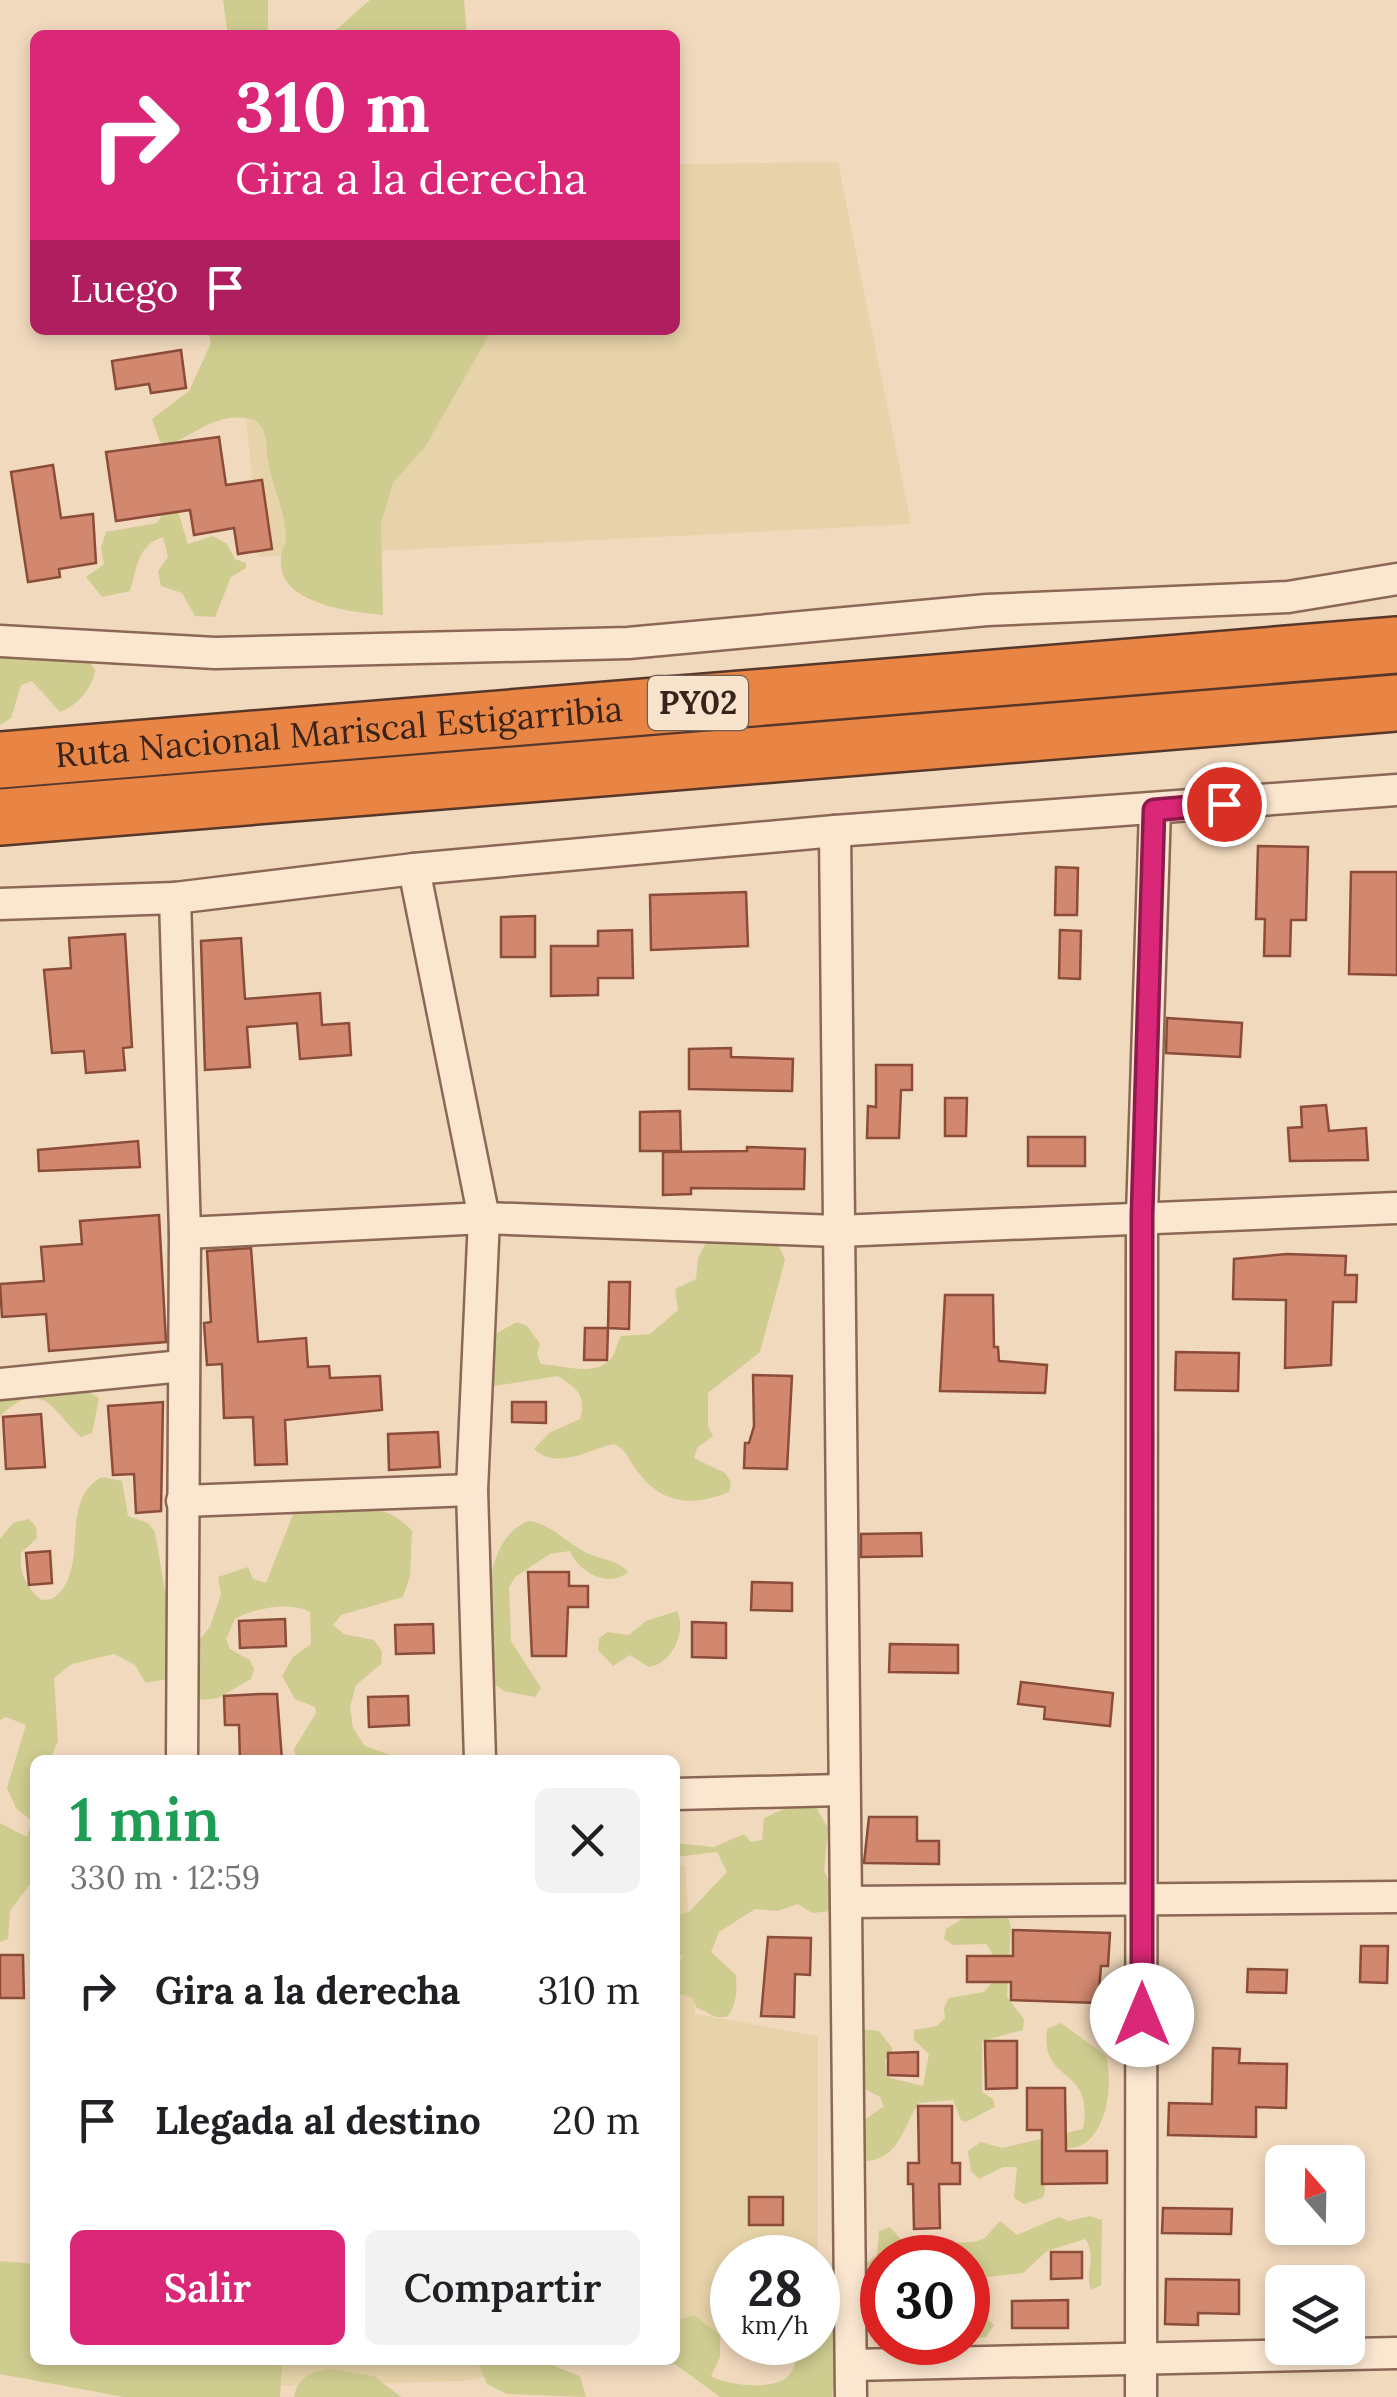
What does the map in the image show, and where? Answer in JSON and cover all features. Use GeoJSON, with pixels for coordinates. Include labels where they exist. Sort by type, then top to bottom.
{"type":"FeatureCollection","features":[{"type":"Feature","properties":{"kind":"highway","name":"Ruta Nacional Mariscal Estigarribia"},"geometry":{"type":"LineString","coordinates":[[0,760],[1397,645]]}},
{"type":"Feature","properties":{"kind":"highway","name":"Ruta Nacional Mariscal Estigarribia"},"geometry":{"type":"LineString","coordinates":[[0,817],[1397,704]]}},
{"type":"Feature","properties":{"kind":"street"},"geometry":{"type":"LineString","coordinates":[[0,641],[215,653],[628,643],[987,610],[1288,598],[1397,580]]}},
{"type":"Feature","properties":{"kind":"street"},"geometry":{"type":"LineString","coordinates":[[0,904],[174,898],[414,869],[834,831],[1397,790]]}},
{"type":"Feature","properties":{"kind":"street"},"geometry":{"type":"LineString","coordinates":[[1141,2397],[1142,1215],[1154,810]]}},
{"type":"Feature","properties":{"kind":"street"},"geometry":{"type":"LineString","coordinates":[[834,831],[841,1790],[848,1902],[851,2397]]}},
{"type":"Feature","properties":{"kind":"street"},"geometry":{"type":"LineString","coordinates":[[414,869],[484,1218],[472,1490],[480,1755]]}},
{"type":"Feature","properties":{"kind":"street"},"geometry":{"type":"LineString","coordinates":[[174,898],[185,1233],[182,1755]]}},
{"type":"Feature","properties":{"kind":"street"},"geometry":{"type":"LineString","coordinates":[[185,1233],[484,1218],[838,1231],[1142,1215],[1397,1208]]}},
{"type":"Feature","properties":{"kind":"street"},"geometry":{"type":"LineString","coordinates":[[0,1384],[182,1366]]}},
{"type":"Feature","properties":{"kind":"street"},"geometry":{"type":"LineString","coordinates":[[182,1501],[472,1490]]}},
{"type":"Feature","properties":{"kind":"street"},"geometry":{"type":"LineString","coordinates":[[680,1794],[841,1790]]}},
{"type":"Feature","properties":{"kind":"street"},"geometry":{"type":"LineString","coordinates":[[848,1902],[1397,1897]]}},
{"type":"Feature","properties":{"kind":"street"},"geometry":{"type":"LineString","coordinates":[[852,2365],[1397,2353]]}},
{"type":"Feature","properties":{"kind":"shaded area"},"geometry":{"type":"Polygon","coordinates":[[[223,0],[268,0],[268,30],[227,30],[223,0]]]}},
{"type":"Feature","properties":{"kind":"shaded area"},"geometry":{"type":"Polygon","coordinates":[[[370,0],[464,0],[467,30],[336,30],[370,0]]]}},
{"type":"Feature","properties":{"kind":"shaded area"},"geometry":{"type":"Polygon","coordinates":[[[838,162],[911,524],[260,557],[238,335],[680,335],[680,164],[838,162]]]}},
{"type":"Feature","properties":{"kind":"shaded area"},"geometry":{"type":"Polygon","coordinates":[[[209,335],[489,335],[425,447],[393,483],[381,523],[383,615],[318,603],[290,586],[281,558],[286,539],[283,516],[265,435],[255,420],[224,419],[178,441],[160,442],[152,419],[189,391],[211,343],[209,335]]]}},
{"type":"Feature","properties":{"kind":"shaded area"},"geometry":{"type":"Polygon","coordinates":[[[166,509],[177,509],[188,544],[213,536],[227,544],[235,559],[246,563],[246,568],[231,577],[215,617],[195,616],[182,593],[161,586],[158,571],[168,557],[163,537],[143,552],[130,591],[102,597],[86,577],[104,564],[101,548],[106,532],[157,523],[166,509]]]}},
{"type":"Feature","properties":{"kind":"shaded area"},"geometry":{"type":"Polygon","coordinates":[[[0,641],[89,661],[95,670],[88,690],[60,712],[32,681],[21,685],[11,718],[0,725],[0,641]]]}},
{"type":"Feature","properties":{"kind":"shaded area"},"geometry":{"type":"Polygon","coordinates":[[[708,1239],[777,1242],[785,1260],[760,1352],[708,1393],[708,1426],[713,1436],[697,1448],[694,1458],[725,1473],[731,1482],[729,1492],[689,1501],[666,1496],[645,1480],[624,1451],[614,1444],[563,1458],[543,1455],[534,1449],[549,1433],[580,1419],[581,1398],[558,1376],[495,1386],[489,1376],[497,1333],[517,1322],[527,1326],[540,1344],[537,1354],[541,1364],[577,1369],[603,1365],[612,1358],[621,1336],[650,1334],[678,1310],[675,1289],[696,1279],[698,1258],[708,1239]]]}},
{"type":"Feature","properties":{"kind":"shaded area"},"geometry":{"type":"Polygon","coordinates":[[[0,1371],[76,1385],[99,1398],[92,1433],[81,1437],[54,1408],[36,1398],[14,1404],[0,1416],[0,1371]]]}},
{"type":"Feature","properties":{"kind":"shaded area"},"geometry":{"type":"Polygon","coordinates":[[[102,1477],[122,1481],[128,1516],[148,1523],[155,1532],[169,1615],[167,1679],[146,1683],[135,1665],[114,1654],[72,1664],[54,1678],[58,1741],[52,1755],[30,1755],[30,1819],[16,1808],[7,1788],[26,1725],[6,1717],[0,1720],[0,1539],[13,1523],[29,1519],[36,1527],[37,1538],[21,1553],[22,1573],[41,1600],[52,1599],[71,1572],[77,1519],[88,1488],[102,1477]]]}},
{"type":"Feature","properties":{"kind":"shaded area"},"geometry":{"type":"Polygon","coordinates":[[[296,1507],[374,1508],[400,1520],[412,1531],[410,1576],[403,1597],[341,1615],[333,1625],[344,1634],[374,1640],[382,1651],[381,1664],[356,1685],[350,1707],[353,1728],[365,1746],[390,1755],[296,1755],[294,1749],[316,1713],[315,1707],[295,1699],[282,1676],[293,1657],[311,1644],[310,1612],[302,1609],[272,1607],[235,1619],[226,1639],[230,1649],[250,1660],[254,1669],[251,1679],[218,1698],[202,1700],[194,1694],[196,1644],[210,1627],[221,1594],[218,1577],[248,1567],[253,1579],[266,1583],[296,1507]]]}},
{"type":"Feature","properties":{"kind":"shaded area"},"geometry":{"type":"Polygon","coordinates":[[[529,1521],[544,1525],[585,1552],[614,1562],[628,1572],[612,1579],[595,1576],[580,1566],[570,1551],[550,1554],[515,1577],[509,1587],[511,1641],[541,1688],[535,1697],[504,1691],[487,1679],[488,1590],[493,1567],[500,1547],[512,1531],[529,1521]]]}},
{"type":"Feature","properties":{"kind":"shaded area"},"geometry":{"type":"Polygon","coordinates":[[[677,1611],[679,1637],[671,1653],[657,1665],[649,1667],[630,1655],[613,1666],[598,1650],[599,1639],[607,1632],[629,1635],[646,1621],[677,1611]]]}},
{"type":"Feature","properties":{"kind":"shaded area"},"geometry":{"type":"Polygon","coordinates":[[[798,1772],[809,1778],[811,1799],[828,1828],[824,1871],[834,1890],[832,1911],[812,1913],[798,1904],[777,1911],[755,1909],[719,1932],[711,1952],[736,1975],[736,1992],[727,2017],[716,2017],[696,2007],[692,1997],[680,1994],[680,1915],[689,1912],[727,1872],[717,1852],[680,1856],[680,1844],[714,1847],[744,1834],[751,1842],[762,1840],[764,1818],[784,1809],[782,1788],[798,1772]]]}},
{"type":"Feature","properties":{"kind":"shaded area"},"geometry":{"type":"Polygon","coordinates":[[[0,1823],[27,1837],[30,1827],[30,1884],[10,1911],[8,1939],[0,1942],[0,1823]]]}},
{"type":"Feature","properties":{"kind":"shaded area"},"geometry":{"type":"Polygon","coordinates":[[[680,1865],[685,1865],[695,2014],[818,2036],[818,2235],[710,2235],[710,2356],[680,2355],[680,1865]]]}},
{"type":"Feature","properties":{"kind":"shaded area"},"geometry":{"type":"Polygon","coordinates":[[[1007,1915],[1011,1926],[1007,1997],[1024,2019],[1023,2030],[982,2041],[982,2092],[993,2099],[995,2107],[966,2122],[961,2120],[953,2100],[919,2103],[892,2149],[884,2156],[860,2161],[861,2122],[884,2106],[880,2097],[861,2087],[862,2029],[879,2031],[893,2049],[885,2060],[886,2077],[923,2086],[929,2054],[914,2040],[914,2030],[937,2026],[945,2018],[949,1998],[984,1992],[994,1975],[993,1956],[986,1944],[953,1945],[944,1939],[946,1929],[962,1919],[1007,1915]]]}},
{"type":"Feature","properties":{"kind":"shaded area"},"geometry":{"type":"Polygon","coordinates":[[[1061,2023],[1106,2056],[1106,2105],[1098,2129],[1082,2145],[1042,2149],[1045,2192],[1042,2198],[1024,2204],[1014,2198],[1017,2167],[1003,2167],[979,2179],[971,2171],[968,2151],[981,2142],[1002,2148],[1083,2129],[1085,2108],[1081,2094],[1051,2060],[1047,2047],[1047,2029],[1061,2023]]]}},
{"type":"Feature","properties":{"kind":"shaded area"},"geometry":{"type":"Polygon","coordinates":[[[1090,2216],[1102,2220],[1101,2285],[1091,2290],[1090,2252],[1085,2239],[1047,2251],[1023,2273],[990,2277],[988,2235],[1000,2221],[1017,2235],[1059,2217],[1069,2221],[1090,2216]]]}},
{"type":"Feature","properties":{"kind":"shaded area"},"geometry":{"type":"Polygon","coordinates":[[[890,2227],[897,2235],[879,2235],[879,2231],[890,2227]]]}},
{"type":"Feature","properties":{"kind":"shaded area"},"geometry":{"type":"Polygon","coordinates":[[[0,2261],[30,2264],[30,2365],[283,2365],[280,2397],[124,2397],[0,2374],[0,2261]]]}},
{"type":"Feature","properties":{"kind":"shaded area"},"geometry":{"type":"Polygon","coordinates":[[[694,2315],[710,2327],[710,2365],[716,2365],[711,2376],[739,2384],[764,2385],[784,2380],[794,2365],[836,2365],[832,2397],[720,2397],[676,2365],[680,2365],[680,2319],[694,2315]]]}},
{"type":"Feature","properties":{"kind":"shaded area"},"geometry":{"type":"Polygon","coordinates":[[[283,2365],[553,2365],[461,2381],[282,2386],[283,2365]]]}},
{"type":"Feature","properties":{"kind":"shaded area"},"geometry":{"type":"Polygon","coordinates":[[[479,2365],[552,2365],[580,2376],[586,2397],[507,2394],[487,2384],[479,2365]]]}},
{"type":"Feature","properties":{"kind":"shaded area"},"geometry":{"type":"Polygon","coordinates":[[[329,2369],[374,2376],[401,2397],[294,2397],[298,2384],[306,2377],[329,2369]]]}},
{"type":"Feature","properties":{"kind":"building"},"geometry":{"type":"Polygon","coordinates":[[[181,350],[186,388],[151,393],[149,384],[116,389],[112,361],[181,350]]]}},
{"type":"Feature","properties":{"kind":"building"},"geometry":{"type":"Polygon","coordinates":[[[219,437],[226,485],[262,480],[272,549],[238,554],[234,528],[194,535],[190,510],[116,521],[106,452],[219,437]]]}},
{"type":"Feature","properties":{"kind":"building"},"geometry":{"type":"Polygon","coordinates":[[[53,465],[61,518],[93,514],[96,563],[59,569],[60,577],[28,582],[11,472],[53,465]]]}},
{"type":"Feature","properties":{"kind":"building"},"geometry":{"type":"Polygon","coordinates":[[[1258,846],[1308,847],[1306,920],[1291,920],[1290,956],[1264,956],[1265,919],[1256,919],[1258,846]]]}},
{"type":"Feature","properties":{"kind":"building"},"geometry":{"type":"Polygon","coordinates":[[[1056,867],[1078,868],[1077,915],[1055,915],[1056,867]]]}},
{"type":"Feature","properties":{"kind":"building"},"geometry":{"type":"Polygon","coordinates":[[[1351,872],[1397,872],[1397,975],[1349,974],[1351,872]]]}},
{"type":"Feature","properties":{"kind":"building"},"geometry":{"type":"Polygon","coordinates":[[[746,892],[748,946],[651,950],[650,895],[746,892]]]}},
{"type":"Feature","properties":{"kind":"building"},"geometry":{"type":"Polygon","coordinates":[[[535,916],[535,957],[501,957],[501,917],[535,916]]]}},
{"type":"Feature","properties":{"kind":"building"},"geometry":{"type":"Polygon","coordinates":[[[632,930],[633,978],[598,978],[598,995],[551,996],[551,946],[598,946],[598,931],[632,930]]]}},
{"type":"Feature","properties":{"kind":"building"},"geometry":{"type":"Polygon","coordinates":[[[1060,930],[1081,931],[1080,979],[1059,978],[1060,930]]]}},
{"type":"Feature","properties":{"kind":"building"},"geometry":{"type":"Polygon","coordinates":[[[125,934],[132,1047],[123,1048],[125,1070],[86,1073],[84,1051],[52,1053],[44,970],[71,968],[69,938],[125,934]]]}},
{"type":"Feature","properties":{"kind":"building"},"geometry":{"type":"Polygon","coordinates":[[[241,938],[245,999],[320,993],[322,1025],[349,1023],[351,1055],[300,1059],[297,1023],[247,1027],[250,1067],[205,1070],[201,941],[241,938]]]}},
{"type":"Feature","properties":{"kind":"building"},"geometry":{"type":"Polygon","coordinates":[[[1167,1018],[1242,1023],[1240,1057],[1166,1053],[1167,1018]]]}},
{"type":"Feature","properties":{"kind":"building"},"geometry":{"type":"Polygon","coordinates":[[[731,1048],[731,1057],[793,1059],[792,1091],[689,1089],[689,1049],[731,1048]]]}},
{"type":"Feature","properties":{"kind":"building"},"geometry":{"type":"Polygon","coordinates":[[[876,1065],[912,1065],[912,1090],[901,1090],[899,1138],[867,1138],[868,1106],[876,1107],[876,1065]]]}},
{"type":"Feature","properties":{"kind":"building"},"geometry":{"type":"Polygon","coordinates":[[[945,1098],[967,1098],[966,1136],[945,1136],[945,1098]]]}},
{"type":"Feature","properties":{"kind":"building"},"geometry":{"type":"Polygon","coordinates":[[[1326,1105],[1329,1131],[1366,1128],[1368,1160],[1290,1161],[1288,1128],[1302,1127],[1301,1107],[1326,1105]]]}},
{"type":"Feature","properties":{"kind":"building"},"geometry":{"type":"Polygon","coordinates":[[[680,1111],[681,1151],[640,1151],[640,1112],[680,1111]]]}},
{"type":"Feature","properties":{"kind":"building"},"geometry":{"type":"Polygon","coordinates":[[[1028,1137],[1085,1137],[1085,1166],[1028,1166],[1028,1137]]]}},
{"type":"Feature","properties":{"kind":"building"},"geometry":{"type":"Polygon","coordinates":[[[138,1141],[140,1167],[39,1171],[38,1150],[138,1141]]]}},
{"type":"Feature","properties":{"kind":"building"},"geometry":{"type":"Polygon","coordinates":[[[747,1147],[805,1149],[804,1189],[691,1188],[691,1194],[663,1195],[663,1152],[747,1151],[747,1147]]]}},
{"type":"Feature","properties":{"kind":"building"},"geometry":{"type":"Polygon","coordinates":[[[159,1215],[166,1342],[49,1351],[46,1314],[2,1317],[0,1284],[44,1281],[41,1247],[82,1244],[80,1221],[159,1215]]]}},
{"type":"Feature","properties":{"kind":"building"},"geometry":{"type":"Polygon","coordinates":[[[251,1248],[258,1342],[306,1338],[308,1367],[329,1366],[330,1378],[380,1376],[382,1410],[285,1420],[287,1464],[255,1465],[253,1417],[224,1418],[222,1364],[207,1365],[204,1323],[211,1322],[207,1251],[251,1248]]]}},
{"type":"Feature","properties":{"kind":"building"},"geometry":{"type":"Polygon","coordinates":[[[1287,1254],[1346,1256],[1345,1275],[1357,1275],[1356,1302],[1333,1302],[1331,1365],[1285,1368],[1286,1300],[1233,1299],[1234,1259],[1287,1254]]]}},
{"type":"Feature","properties":{"kind":"building"},"geometry":{"type":"Polygon","coordinates":[[[609,1282],[630,1282],[629,1329],[608,1328],[609,1282]]]}},
{"type":"Feature","properties":{"kind":"building"},"geometry":{"type":"Polygon","coordinates":[[[945,1295],[993,1295],[994,1347],[998,1347],[999,1361],[1047,1365],[1045,1393],[940,1391],[945,1295]]]}},
{"type":"Feature","properties":{"kind":"building"},"geometry":{"type":"Polygon","coordinates":[[[585,1328],[608,1328],[607,1360],[584,1360],[585,1328]]]}},
{"type":"Feature","properties":{"kind":"building"},"geometry":{"type":"Polygon","coordinates":[[[1176,1352],[1239,1353],[1238,1391],[1175,1390],[1176,1352]]]}},
{"type":"Feature","properties":{"kind":"building"},"geometry":{"type":"Polygon","coordinates":[[[753,1375],[792,1376],[787,1469],[744,1468],[745,1443],[749,1443],[754,1426],[753,1375]]]}},
{"type":"Feature","properties":{"kind":"building"},"geometry":{"type":"Polygon","coordinates":[[[163,1402],[161,1511],[136,1513],[134,1474],[113,1475],[108,1406],[163,1402]]]}},
{"type":"Feature","properties":{"kind":"building"},"geometry":{"type":"Polygon","coordinates":[[[512,1402],[546,1402],[546,1423],[512,1422],[512,1402]]]}},
{"type":"Feature","properties":{"kind":"building"},"geometry":{"type":"Polygon","coordinates":[[[41,1414],[45,1467],[6,1469],[3,1417],[41,1414]]]}},
{"type":"Feature","properties":{"kind":"building"},"geometry":{"type":"Polygon","coordinates":[[[438,1432],[440,1467],[389,1470],[388,1434],[438,1432]]]}},
{"type":"Feature","properties":{"kind":"building"},"geometry":{"type":"Polygon","coordinates":[[[921,1533],[922,1556],[861,1557],[861,1534],[921,1533]]]}},
{"type":"Feature","properties":{"kind":"building"},"geometry":{"type":"Polygon","coordinates":[[[50,1551],[52,1583],[29,1585],[26,1553],[50,1551]]]}},
{"type":"Feature","properties":{"kind":"building"},"geometry":{"type":"Polygon","coordinates":[[[528,1572],[569,1572],[569,1586],[588,1586],[588,1607],[568,1607],[566,1656],[532,1656],[528,1572]]]}},
{"type":"Feature","properties":{"kind":"building"},"geometry":{"type":"Polygon","coordinates":[[[752,1582],[792,1583],[792,1611],[751,1610],[752,1582]]]}},
{"type":"Feature","properties":{"kind":"building"},"geometry":{"type":"Polygon","coordinates":[[[285,1619],[286,1646],[240,1648],[239,1621],[285,1619]]]}},
{"type":"Feature","properties":{"kind":"building"},"geometry":{"type":"Polygon","coordinates":[[[692,1622],[726,1623],[726,1658],[692,1657],[692,1622]]]}},
{"type":"Feature","properties":{"kind":"building"},"geometry":{"type":"Polygon","coordinates":[[[433,1624],[434,1653],[396,1654],[395,1625],[433,1624]]]}},
{"type":"Feature","properties":{"kind":"building"},"geometry":{"type":"Polygon","coordinates":[[[890,1644],[958,1645],[958,1673],[889,1672],[890,1644]]]}},
{"type":"Feature","properties":{"kind":"building"},"geometry":{"type":"Polygon","coordinates":[[[1021,1682],[1113,1693],[1110,1726],[1044,1719],[1045,1707],[1018,1704],[1021,1682]]]}},
{"type":"Feature","properties":{"kind":"building"},"geometry":{"type":"Polygon","coordinates":[[[277,1694],[282,1755],[240,1755],[239,1725],[225,1725],[224,1696],[277,1694]]]}},
{"type":"Feature","properties":{"kind":"building"},"geometry":{"type":"Polygon","coordinates":[[[408,1696],[409,1725],[369,1727],[368,1697],[408,1696]]]}},
{"type":"Feature","properties":{"kind":"building"},"geometry":{"type":"Polygon","coordinates":[[[869,1817],[917,1817],[917,1841],[939,1841],[939,1864],[864,1863],[869,1817]]]}},
{"type":"Feature","properties":{"kind":"building"},"geometry":{"type":"Polygon","coordinates":[[[1013,1930],[1110,1933],[1108,1966],[1101,1966],[1098,2003],[1011,2000],[1011,1982],[967,1982],[967,1956],[1013,1956],[1013,1930]]]}},
{"type":"Feature","properties":{"kind":"building"},"geometry":{"type":"Polygon","coordinates":[[[768,1937],[811,1938],[810,1975],[795,1974],[794,2017],[761,2016],[768,1937]]]}},
{"type":"Feature","properties":{"kind":"building"},"geometry":{"type":"Polygon","coordinates":[[[1361,1946],[1388,1946],[1387,1983],[1360,1982],[1361,1946]]]}},
{"type":"Feature","properties":{"kind":"building"},"geometry":{"type":"Polygon","coordinates":[[[0,1955],[23,1955],[24,1998],[0,1998],[0,1955]]]}},
{"type":"Feature","properties":{"kind":"building"},"geometry":{"type":"Polygon","coordinates":[[[1248,1969],[1287,1970],[1286,1993],[1247,1992],[1248,1969]]]}},
{"type":"Feature","properties":{"kind":"building"},"geometry":{"type":"Polygon","coordinates":[[[985,2041],[1017,2041],[1017,2088],[986,2089],[985,2041]]]}},
{"type":"Feature","properties":{"kind":"building"},"geometry":{"type":"Polygon","coordinates":[[[1213,2048],[1240,2049],[1239,2063],[1287,2064],[1286,2108],[1256,2107],[1256,2137],[1168,2135],[1169,2103],[1212,2104],[1213,2048]]]}},
{"type":"Feature","properties":{"kind":"building"},"geometry":{"type":"Polygon","coordinates":[[[918,2052],[918,2076],[888,2075],[888,2053],[918,2052]]]}},
{"type":"Feature","properties":{"kind":"building"},"geometry":{"type":"Polygon","coordinates":[[[1027,2088],[1065,2088],[1066,2151],[1107,2151],[1107,2183],[1042,2184],[1042,2130],[1027,2130],[1027,2088]]]}},
{"type":"Feature","properties":{"kind":"building"},"geometry":{"type":"Polygon","coordinates":[[[918,2106],[952,2106],[952,2163],[960,2163],[960,2184],[939,2184],[940,2228],[914,2229],[913,2184],[908,2184],[908,2163],[919,2163],[918,2106]]]}},
{"type":"Feature","properties":{"kind":"building"},"geometry":{"type":"Polygon","coordinates":[[[749,2197],[783,2197],[783,2225],[749,2225],[749,2197]]]}},
{"type":"Feature","properties":{"kind":"building"},"geometry":{"type":"Polygon","coordinates":[[[1163,2208],[1232,2209],[1231,2234],[1162,2233],[1163,2208]]]}},
{"type":"Feature","properties":{"kind":"building"},"geometry":{"type":"Polygon","coordinates":[[[1051,2252],[1082,2252],[1082,2278],[1051,2279],[1051,2252]]]}},
{"type":"Feature","properties":{"kind":"building"},"geometry":{"type":"Polygon","coordinates":[[[1166,2279],[1239,2280],[1239,2314],[1198,2313],[1198,2325],[1165,2324],[1166,2279]]]}},
{"type":"Feature","properties":{"kind":"building"},"geometry":{"type":"Polygon","coordinates":[[[1068,2300],[1068,2328],[1012,2328],[1012,2301],[1068,2300]]]}},
{"type":"Feature","properties":{"kind":"route"},"geometry":{"type":"LineString","coordinates":[[1142,2015],[1142,1215],[1154,810],[1224,804]]}}]}
